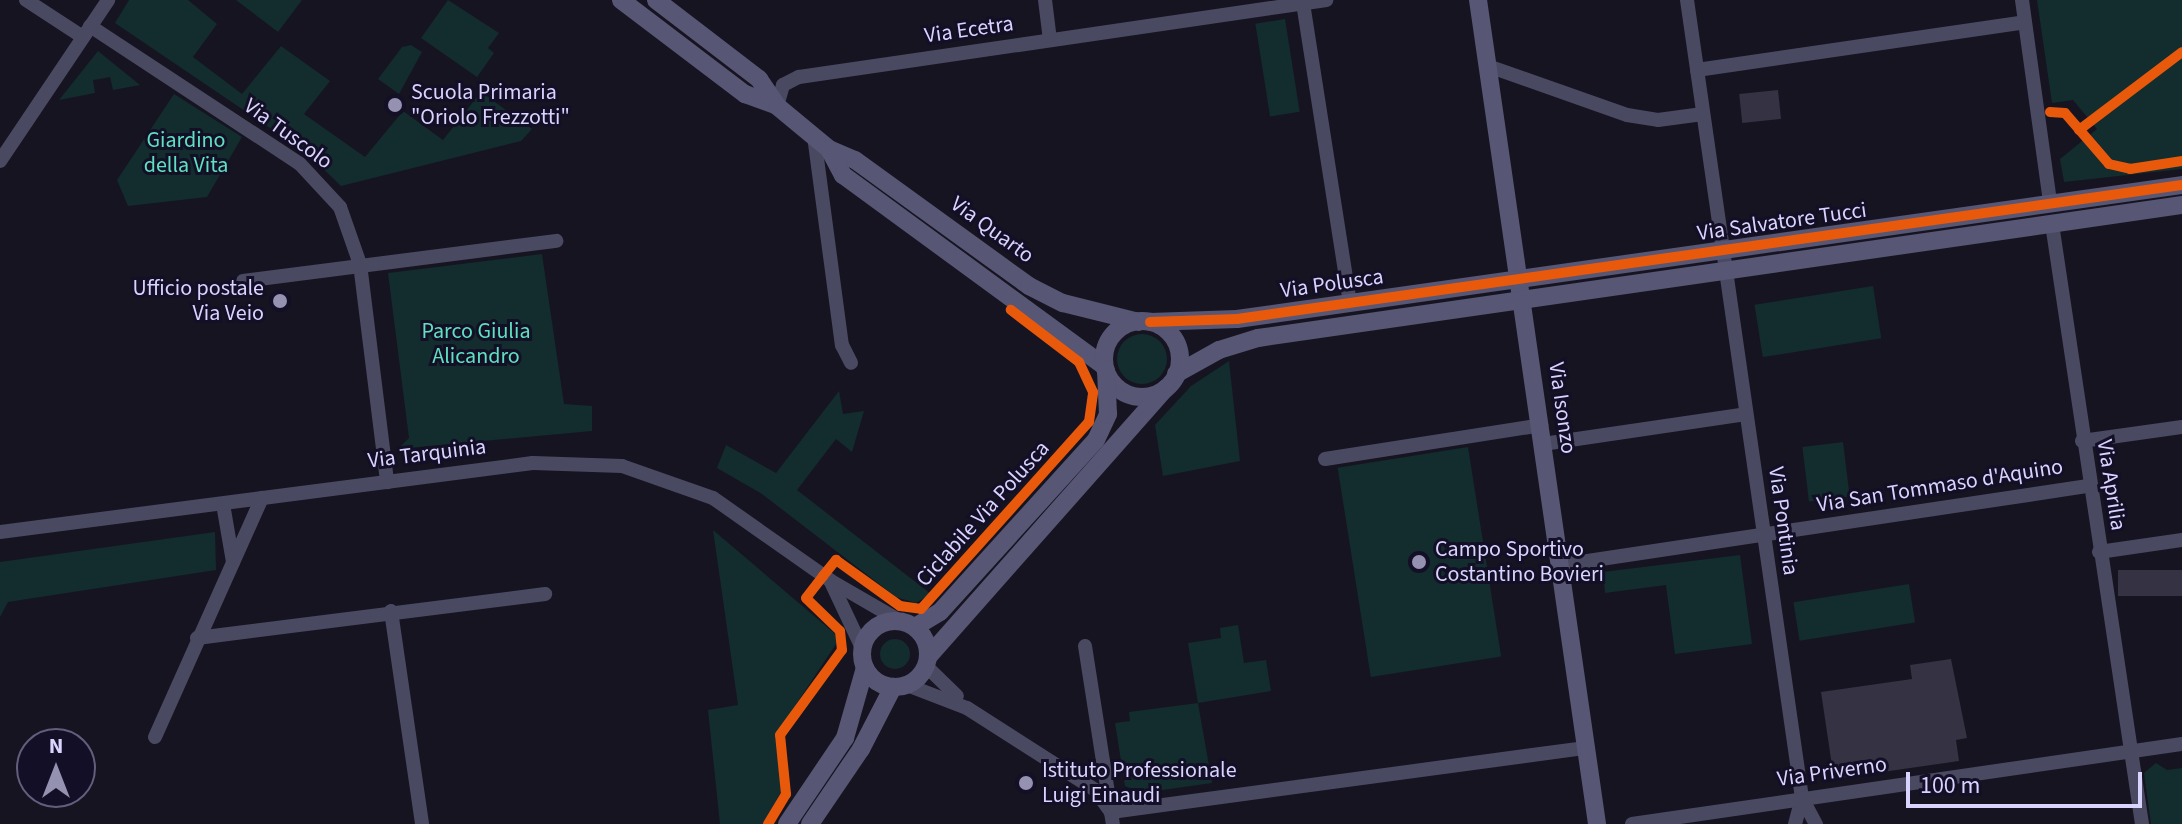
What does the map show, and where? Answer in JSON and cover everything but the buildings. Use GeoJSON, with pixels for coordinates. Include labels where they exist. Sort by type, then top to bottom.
{"type":"FeatureCollection","features":[{"type":"Feature","properties":{"kind":"street","name":"Via Tuscolo"},"geometry":{"type":"LineString","coordinates":[[26,0],[87,32],[316,177],[340,207],[360,264],[387,482]]}},
{"type":"Feature","properties":{"kind":"street"},"geometry":{"type":"LineString","coordinates":[[3,152],[108,0]]}},
{"type":"Feature","properties":{"kind":"street","name":"Via Quarto"},"geometry":{"type":"LineString","coordinates":[[621,0],[745,94],[777,106]]}},
{"type":"Feature","properties":{"kind":"street","name":"Via Quarto"},"geometry":{"type":"LineString","coordinates":[[656,0],[759,79],[777,106],[829,149],[855,160],[1046,296],[1144,322]]}},
{"type":"Feature","properties":{"kind":"street"},"geometry":{"type":"LineString","coordinates":[[1045,0],[1050,40]]}},
{"type":"Feature","properties":{"kind":"street","name":"Via Ecetra"},"geometry":{"type":"LineString","coordinates":[[777,106],[783,85],[799,77],[1326,0]]}},
{"type":"Feature","properties":{"kind":"street","name":"Via Isonzo"},"geometry":{"type":"LineString","coordinates":[[1478,0],[1597,824]]}},
{"type":"Feature","properties":{"kind":"street","name":"Via Pontinia"},"geometry":{"type":"LineString","coordinates":[[1687,0],[1802,798],[1816,824]]}},
{"type":"Feature","properties":{"kind":"street"},"geometry":{"type":"LineString","coordinates":[[2022,0],[2052,224]]}},
{"type":"Feature","properties":{"kind":"street"},"geometry":{"type":"LineString","coordinates":[[1303,3],[1350,302]]}},
{"type":"Feature","properties":{"kind":"street"},"geometry":{"type":"LineString","coordinates":[[1697,70],[2025,22]]}},
{"type":"Feature","properties":{"kind":"street"},"geometry":{"type":"LineString","coordinates":[[1488,66],[1627,115],[1658,120],[1703,114]]}},
{"type":"Feature","properties":{"kind":"street"},"geometry":{"type":"LineString","coordinates":[[814,136],[842,345],[851,363]]}},
{"type":"Feature","properties":{"kind":"street","name":"Via Quarto"},"geometry":{"type":"LineString","coordinates":[[829,149],[843,175],[1105,368]]}},
{"type":"Feature","properties":{"kind":"street","name":"Via Salvatore Tucci"},"geometry":{"type":"LineString","coordinates":[[1519,278],[2182,185]]}},
{"type":"Feature","properties":{"kind":"street","name":"Via Salvatore Tucci"},"geometry":{"type":"LineString","coordinates":[[1522,298],[2182,205]]}},
{"type":"Feature","properties":{"kind":"street","name":"Via Aprilia"},"geometry":{"type":"LineString","coordinates":[[2052,224],[2088,486],[2142,824]]}},
{"type":"Feature","properties":{"kind":"street"},"geometry":{"type":"LineString","coordinates":[[243,281],[556,241]]}},
{"type":"Feature","properties":{"kind":"street","name":"Via Polusca"},"geometry":{"type":"LineString","coordinates":[[1144,322],[1237,319],[1519,278]]}},
{"type":"Feature","properties":{"kind":"street","name":"Via Polusca"},"geometry":{"type":"LineString","coordinates":[[810,824],[900,686],[927,662],[1171,381],[1249,340],[1522,298]]}},
{"type":"Feature","properties":{"kind":"street"},"geometry":{"type":"LineString","coordinates":[[862,648],[880,624],[908,624],[940,612],[1091,448],[1108,414],[1105,368],[1116,331],[1144,322],[1175,341],[1171,381],[1131,395],[1105,368]]}},
{"type":"Feature","properties":{"kind":"street"},"geometry":{"type":"LineString","coordinates":[[1543,444],[1746,414]]}},
{"type":"Feature","properties":{"kind":"street"},"geometry":{"type":"LineString","coordinates":[[1325,459],[1541,425]]}},
{"type":"Feature","properties":{"kind":"street"},"geometry":{"type":"LineString","coordinates":[[2082,441],[2182,427]]}},
{"type":"Feature","properties":{"kind":"street","name":"Via Tarquinia"},"geometry":{"type":"LineString","coordinates":[[0,532],[533,463],[622,466],[713,498],[831,581],[908,624]]}},
{"type":"Feature","properties":{"kind":"street","name":"Via San Tommaso d'Aquino"},"geometry":{"type":"LineString","coordinates":[[1561,565],[2088,486]]}},
{"type":"Feature","properties":{"kind":"street"},"geometry":{"type":"LineString","coordinates":[[155,737],[262,498]]}},
{"type":"Feature","properties":{"kind":"street"},"geometry":{"type":"LineString","coordinates":[[223,504],[233,562]]}},
{"type":"Feature","properties":{"kind":"street"},"geometry":{"type":"LineString","coordinates":[[2099,552],[2182,540]]}},
{"type":"Feature","properties":{"kind":"street"},"geometry":{"type":"LineString","coordinates":[[787,824],[845,738],[865,668],[862,648],[831,581]]}},
{"type":"Feature","properties":{"kind":"street"},"geometry":{"type":"LineString","coordinates":[[197,638],[391,611],[545,594]]}},
{"type":"Feature","properties":{"kind":"street"},"geometry":{"type":"LineString","coordinates":[[391,611],[422,824]]}},
{"type":"Feature","properties":{"kind":"street"},"geometry":{"type":"LineString","coordinates":[[908,624],[927,662],[967,708]]}},
{"type":"Feature","properties":{"kind":"street"},"geometry":{"type":"LineString","coordinates":[[1085,646],[1112,818]]}},
{"type":"Feature","properties":{"kind":"street"},"geometry":{"type":"LineString","coordinates":[[865,668],[900,686],[967,708],[1095,790],[1112,818]]}},
{"type":"Feature","properties":{"kind":"street","name":"Via Priverno"},"geometry":{"type":"LineString","coordinates":[[1632,824],[2182,744]]}},
{"type":"Feature","properties":{"kind":"street"},"geometry":{"type":"LineString","coordinates":[[1112,818],[1586,748]]}},
{"type":"Feature","properties":{"kind":"street","name":"Via Pontinia"},"geometry":{"type":"LineString","coordinates":[[1795,824],[1802,798]]}},
{"type":"Feature","properties":{"kind":"green space"},"geometry":{"type":"Polygon","coordinates":[[[129,0],[188,0],[217,24],[193,57],[242,94],[281,46],[330,81],[304,114],[365,157],[403,111],[443,140],[481,92],[532,129],[521,141],[341,186],[283,130],[279,134],[115,23],[129,0]]]}},
{"type":"Feature","properties":{"kind":"green space"},"geometry":{"type":"Polygon","coordinates":[[[236,0],[302,0],[278,32],[236,0]]]}},
{"type":"Feature","properties":{"kind":"green space"},"geometry":{"type":"Polygon","coordinates":[[[448,0],[499,33],[488,48],[494,53],[477,77],[421,38],[448,0]]]}},
{"type":"Feature","properties":{"kind":"green space"},"geometry":{"type":"Polygon","coordinates":[[[2037,0],[2182,0],[2182,169],[2064,182],[2060,159],[2097,129],[2073,100],[2052,103],[2037,0]]]}},
{"type":"Feature","properties":{"kind":"green space"},"geometry":{"type":"Polygon","coordinates":[[[1285,19],[1300,112],[1270,117],[1255,24],[1285,19]]]}},
{"type":"Feature","properties":{"kind":"green space"},"geometry":{"type":"Polygon","coordinates":[[[411,45],[422,52],[399,94],[378,79],[402,47],[411,45]]]}},
{"type":"Feature","properties":{"kind":"green space"},"geometry":{"type":"Polygon","coordinates":[[[98,51],[140,85],[113,90],[110,77],[93,80],[95,93],[59,100],[98,51]]]}},
{"type":"Feature","properties":{"kind":"green space","name":"Giardino della Vita"},"geometry":{"type":"Polygon","coordinates":[[[174,94],[242,137],[207,197],[128,206],[117,180],[174,94]]]}},
{"type":"Feature","properties":{"kind":"green space","name":"Parco Giulia Alicandro"},"geometry":{"type":"Polygon","coordinates":[[[542,254],[564,404],[592,406],[592,431],[398,449],[409,438],[388,273],[542,254]]]}},
{"type":"Feature","properties":{"kind":"green space"},"geometry":{"type":"Polygon","coordinates":[[[1873,286],[1881,338],[1763,357],[1754,305],[1873,286]]]}},
{"type":"Feature","properties":{"kind":"green space"},"geometry":{"type":"Polygon","coordinates":[[[1142,334],[1160,341],[1167,359],[1160,377],[1142,384],[1124,377],[1117,359],[1124,341],[1142,334]]]}},
{"type":"Feature","properties":{"kind":"green space"},"geometry":{"type":"Polygon","coordinates":[[[1229,361],[1240,461],[1163,476],[1155,425],[1191,386],[1229,361]]]}},
{"type":"Feature","properties":{"kind":"green space"},"geometry":{"type":"Polygon","coordinates":[[[839,391],[843,414],[864,411],[852,452],[836,439],[797,490],[931,594],[916,603],[896,597],[762,494],[717,468],[726,445],[776,473],[839,391]]]}},
{"type":"Feature","properties":{"kind":"green space"},"geometry":{"type":"Polygon","coordinates":[[[1843,442],[1850,497],[1809,502],[1802,447],[1843,442]]]}},
{"type":"Feature","properties":{"kind":"green space","name":"Campo Sportivo Costantino Bovieri"},"geometry":{"type":"Polygon","coordinates":[[[1468,447],[1501,656],[1371,677],[1338,468],[1468,447]]]}},
{"type":"Feature","properties":{"kind":"green space"},"geometry":{"type":"Polygon","coordinates":[[[713,530],[840,638],[775,736],[782,790],[763,824],[720,824],[708,710],[738,705],[713,530]]]}},
{"type":"Feature","properties":{"kind":"green space"},"geometry":{"type":"Polygon","coordinates":[[[215,532],[216,570],[8,602],[0,617],[0,562],[215,532]]]}},
{"type":"Feature","properties":{"kind":"green space"},"geometry":{"type":"Polygon","coordinates":[[[1740,555],[1752,644],[1675,654],[1666,585],[1605,593],[1603,572],[1740,555]]]}},
{"type":"Feature","properties":{"kind":"green space"},"geometry":{"type":"Polygon","coordinates":[[[1909,584],[1915,623],[1800,641],[1793,602],[1909,584]]]}},
{"type":"Feature","properties":{"kind":"green space"},"geometry":{"type":"Polygon","coordinates":[[[1238,625],[1244,663],[1266,660],[1271,691],[1198,703],[1188,643],[1221,638],[1220,628],[1238,625]]]}},
{"type":"Feature","properties":{"kind":"green space"},"geometry":{"type":"Polygon","coordinates":[[[895,639],[906,643],[910,654],[906,665],[895,669],[884,665],[880,654],[884,643],[895,639]]]}},
{"type":"Feature","properties":{"kind":"green space"},"geometry":{"type":"Polygon","coordinates":[[[1198,703],[1212,783],[1141,793],[1125,786],[1115,723],[1130,721],[1129,712],[1198,703]]]}},
{"type":"Feature","properties":{"kind":"green space"},"geometry":{"type":"Polygon","coordinates":[[[2156,763],[2167,770],[2182,768],[2182,824],[2151,824],[2144,773],[2156,763]]]}},
{"type":"Feature","properties":{"kind":"cycle path"},"geometry":{"type":"LineString","coordinates":[[2079,130],[2182,52]]}},
{"type":"Feature","properties":{"kind":"cycle path"},"geometry":{"type":"LineString","coordinates":[[2050,112],[2065,113],[2109,164],[2130,169],[2182,161]]}},
{"type":"Feature","properties":{"kind":"cycle path"},"geometry":{"type":"LineString","coordinates":[[1150,322],[1237,319],[2182,185]]}},
{"type":"Feature","properties":{"kind":"cycle path","name":"Ciclabile Via Polusca"},"geometry":{"type":"LineString","coordinates":[[768,824],[786,794],[780,735],[842,650],[840,631],[806,598],[823,576],[836,560],[900,606],[921,609],[1089,422],[1093,392],[1079,362],[1011,310]]}},
{"type":"Feature","properties":{"kind":"place","name":"Scuola Primaria \"Oriolo Frezzotti\""},"geometry":{"type":"Point","coordinates":[395,105]}},
{"type":"Feature","properties":{"kind":"place","name":"Ufficio postale Via Veio"},"geometry":{"type":"Point","coordinates":[280,301]}},
{"type":"Feature","properties":{"kind":"place","name":"Campo Sportivo Costantino Bovieri"},"geometry":{"type":"Point","coordinates":[1419,562]}},
{"type":"Feature","properties":{"kind":"place","name":"Istituto Professionale Luigi Einaudi"},"geometry":{"type":"Point","coordinates":[1026,783]}}]}
